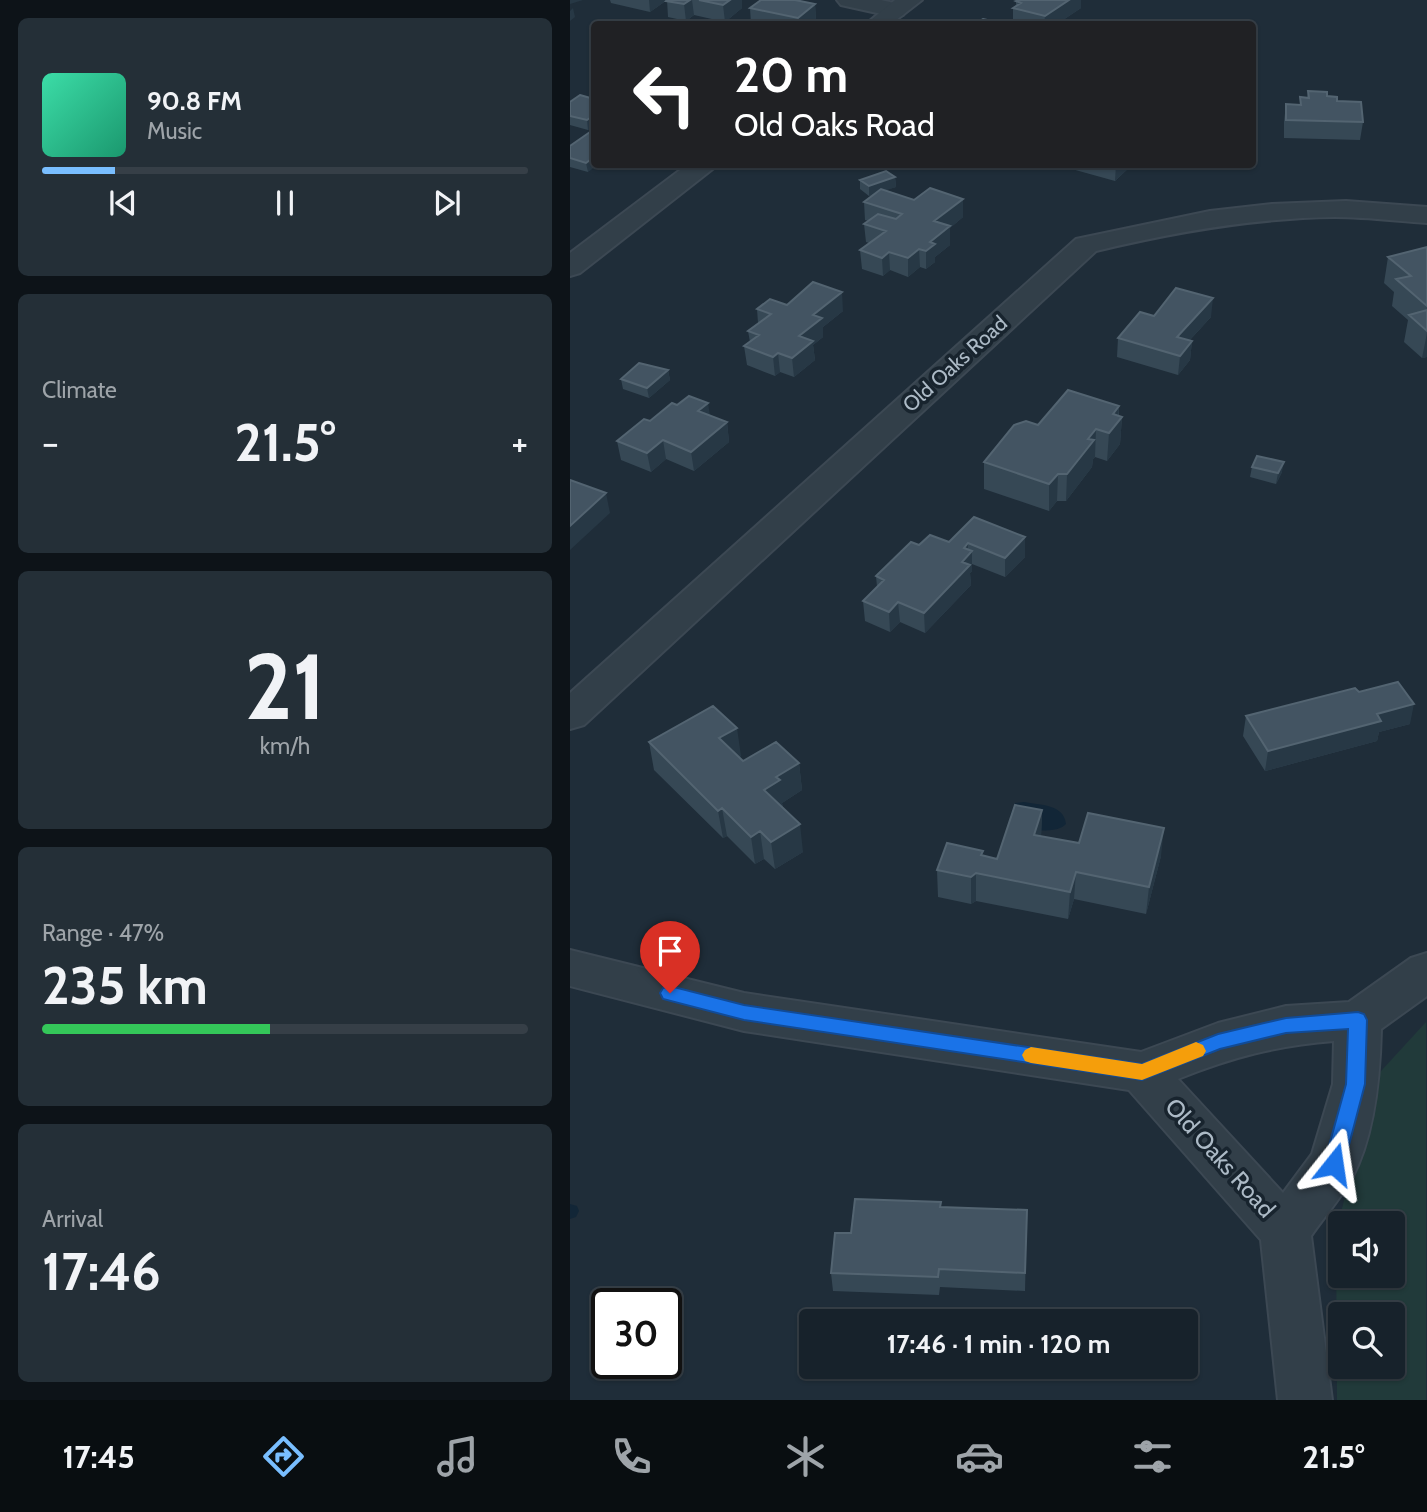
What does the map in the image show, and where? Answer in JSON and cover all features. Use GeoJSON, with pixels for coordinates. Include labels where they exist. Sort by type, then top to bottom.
{"type":"FeatureCollection","features":[{"type":"Feature","properties":{"kind":"street"},"geometry":{"type":"LineString","coordinates":[[849,0],[894,11]]}},
{"type":"Feature","properties":{"kind":"street"},"geometry":{"type":"LineString","coordinates":[[570,267],[701,168]]}},
{"type":"Feature","properties":{"kind":"street","name":"Old Oaks Road"},"geometry":{"type":"LineString","coordinates":[[570,715],[1086,246],[1163,226],[1236,215],[1338,209],[1426,215]]}},
{"type":"Feature","properties":{"kind":"street"},"geometry":{"type":"LineString","coordinates":[[570,968],[744,1012],[1142,1072],[1229,1039],[1286,1026],[1358,1020],[1426,971]]}},
{"type":"Feature","properties":{"kind":"street","name":"Old Oaks Road"},"geometry":{"type":"LineString","coordinates":[[1142,1072],[1285,1231],[1334,1164],[1356,1084],[1358,1020]]}},
{"type":"Feature","properties":{"kind":"street"},"geometry":{"type":"LineString","coordinates":[[1285,1231],[1305,1400]]}},
{"type":"Feature","properties":{"kind":"green space"},"geometry":{"type":"Polygon","coordinates":[[[1426,1022],[1426,1400],[1337,1400],[1337,1379],[1405,1379],[1405,1302],[1336,1302],[1336,1288],[1405,1288],[1405,1211],[1341,1211],[1371,1082],[1426,1022]]]}},
{"type":"Feature","properties":{"kind":"water"},"geometry":{"type":"Polygon","coordinates":[[[1024,802],[1056,809],[1064,817],[1066,824],[1054,830],[1037,830],[1020,825],[1010,816],[1015,803],[1024,802]]]}},
{"type":"Feature","properties":{"kind":"building"},"geometry":{"type":"Polygon","coordinates":[[[667,0],[690,0],[684,4],[667,0]]]}},
{"type":"Feature","properties":{"kind":"building"},"geometry":{"type":"Polygon","coordinates":[[[699,0],[730,0],[723,5],[699,0]]]}},
{"type":"Feature","properties":{"kind":"building"},"geometry":{"type":"Polygon","coordinates":[[[761,0],[795,0],[815,4],[798,18],[750,8],[761,0]]]}},
{"type":"Feature","properties":{"kind":"building"},"geometry":{"type":"Polygon","coordinates":[[[1069,0],[1045,16],[1013,8],[1021,3],[1016,1],[1069,0]]]}},
{"type":"Feature","properties":{"kind":"building"},"geometry":{"type":"Polygon","coordinates":[[[1308,91],[1327,92],[1327,96],[1337,97],[1337,101],[1361,102],[1363,122],[1286,120],[1286,104],[1301,105],[1300,97],[1309,98],[1308,91]]]}},
{"type":"Feature","properties":{"kind":"building"},"geometry":{"type":"Polygon","coordinates":[[[580,95],[591,98],[591,117],[587,120],[570,116],[570,102],[580,95]]]}},
{"type":"Feature","properties":{"kind":"building"},"geometry":{"type":"Polygon","coordinates":[[[591,132],[591,159],[586,163],[570,158],[570,146],[591,132]]]}},
{"type":"Feature","properties":{"kind":"building"},"geometry":{"type":"Polygon","coordinates":[[[886,171],[895,177],[869,186],[860,180],[886,171]]]}},
{"type":"Feature","properties":{"kind":"building"},"geometry":{"type":"Polygon","coordinates":[[[930,188],[963,199],[934,221],[950,226],[930,242],[935,244],[926,251],[919,249],[908,258],[889,252],[882,258],[860,250],[886,231],[864,224],[878,214],[896,219],[902,214],[864,202],[881,189],[914,200],[930,188]]]}},
{"type":"Feature","properties":{"kind":"building"},"geometry":{"type":"Polygon","coordinates":[[[1427,247],[1427,306],[1396,279],[1411,276],[1388,257],[1427,247]]]}},
{"type":"Feature","properties":{"kind":"building"},"geometry":{"type":"Polygon","coordinates":[[[813,282],[842,292],[813,315],[822,318],[799,336],[813,341],[792,358],[778,353],[773,357],[744,346],[759,335],[748,331],[771,314],[757,309],[770,299],[787,305],[813,282]]]}},
{"type":"Feature","properties":{"kind":"building"},"geometry":{"type":"Polygon","coordinates":[[[1176,288],[1213,298],[1177,337],[1192,341],[1180,356],[1118,338],[1140,312],[1154,316],[1176,288]]]}},
{"type":"Feature","properties":{"kind":"building"},"geometry":{"type":"Polygon","coordinates":[[[1427,310],[1427,331],[1409,315],[1427,310]]]}},
{"type":"Feature","properties":{"kind":"building"},"geometry":{"type":"Polygon","coordinates":[[[639,363],[668,370],[647,388],[621,379],[639,363]]]}},
{"type":"Feature","properties":{"kind":"building"},"geometry":{"type":"Polygon","coordinates":[[[1068,390],[1119,406],[1113,414],[1122,417],[1109,433],[1096,429],[1088,439],[1094,440],[1067,474],[1058,474],[1049,484],[984,462],[1014,425],[1026,421],[1038,425],[1068,390]]]}},
{"type":"Feature","properties":{"kind":"building"},"geometry":{"type":"Polygon","coordinates":[[[689,396],[708,403],[698,411],[727,422],[691,452],[663,440],[647,453],[617,441],[644,419],[650,421],[672,403],[677,405],[689,396]]]}},
{"type":"Feature","properties":{"kind":"building"},"geometry":{"type":"Polygon","coordinates":[[[1257,456],[1284,462],[1278,473],[1252,467],[1257,456]]]}},
{"type":"Feature","properties":{"kind":"building"},"geometry":{"type":"Polygon","coordinates":[[[570,480],[606,493],[570,526],[570,480]]]}},
{"type":"Feature","properties":{"kind":"building"},"geometry":{"type":"Polygon","coordinates":[[[974,517],[1025,537],[1005,558],[968,543],[964,548],[972,551],[962,562],[970,565],[924,613],[898,602],[889,612],[863,601],[884,580],[876,576],[911,542],[919,545],[930,535],[949,542],[974,517]]]}},
{"type":"Feature","properties":{"kind":"building"},"geometry":{"type":"Polygon","coordinates":[[[1398,682],[1414,704],[1377,714],[1381,721],[1268,751],[1246,716],[1355,688],[1359,692],[1398,682]]]}},
{"type":"Feature","properties":{"kind":"building"},"geometry":{"type":"Polygon","coordinates":[[[713,706],[737,728],[719,738],[743,761],[776,742],[799,763],[776,777],[780,780],[764,790],[800,824],[771,842],[760,831],[751,837],[722,808],[718,811],[649,742],[713,706]]]}},
{"type":"Feature","properties":{"kind":"building"},"geometry":{"type":"Polygon","coordinates":[[[1015,805],[1042,810],[1034,835],[1079,843],[1088,813],[1164,828],[1149,887],[1076,872],[1070,892],[976,873],[971,877],[937,870],[947,843],[983,851],[981,855],[997,859],[1015,805]]]}},
{"type":"Feature","properties":{"kind":"building"},"geometry":{"type":"Polygon","coordinates":[[[855,1199],[941,1202],[940,1207],[1027,1210],[1025,1273],[939,1269],[938,1277],[831,1273],[835,1233],[851,1233],[855,1199]]]}},
{"type":"Feature","properties":{"kind":"slow traffic"},"geometry":{"type":"LineString","coordinates":[[1031,1055],[1142,1072],[1196,1051]]}},
{"type":"Feature","properties":{"kind":"route"},"geometry":{"type":"LineString","coordinates":[[670,993],[744,1012],[1142,1072],[1218,1042],[1286,1026],[1358,1020],[1356,1084],[1334,1164]]}}]}
